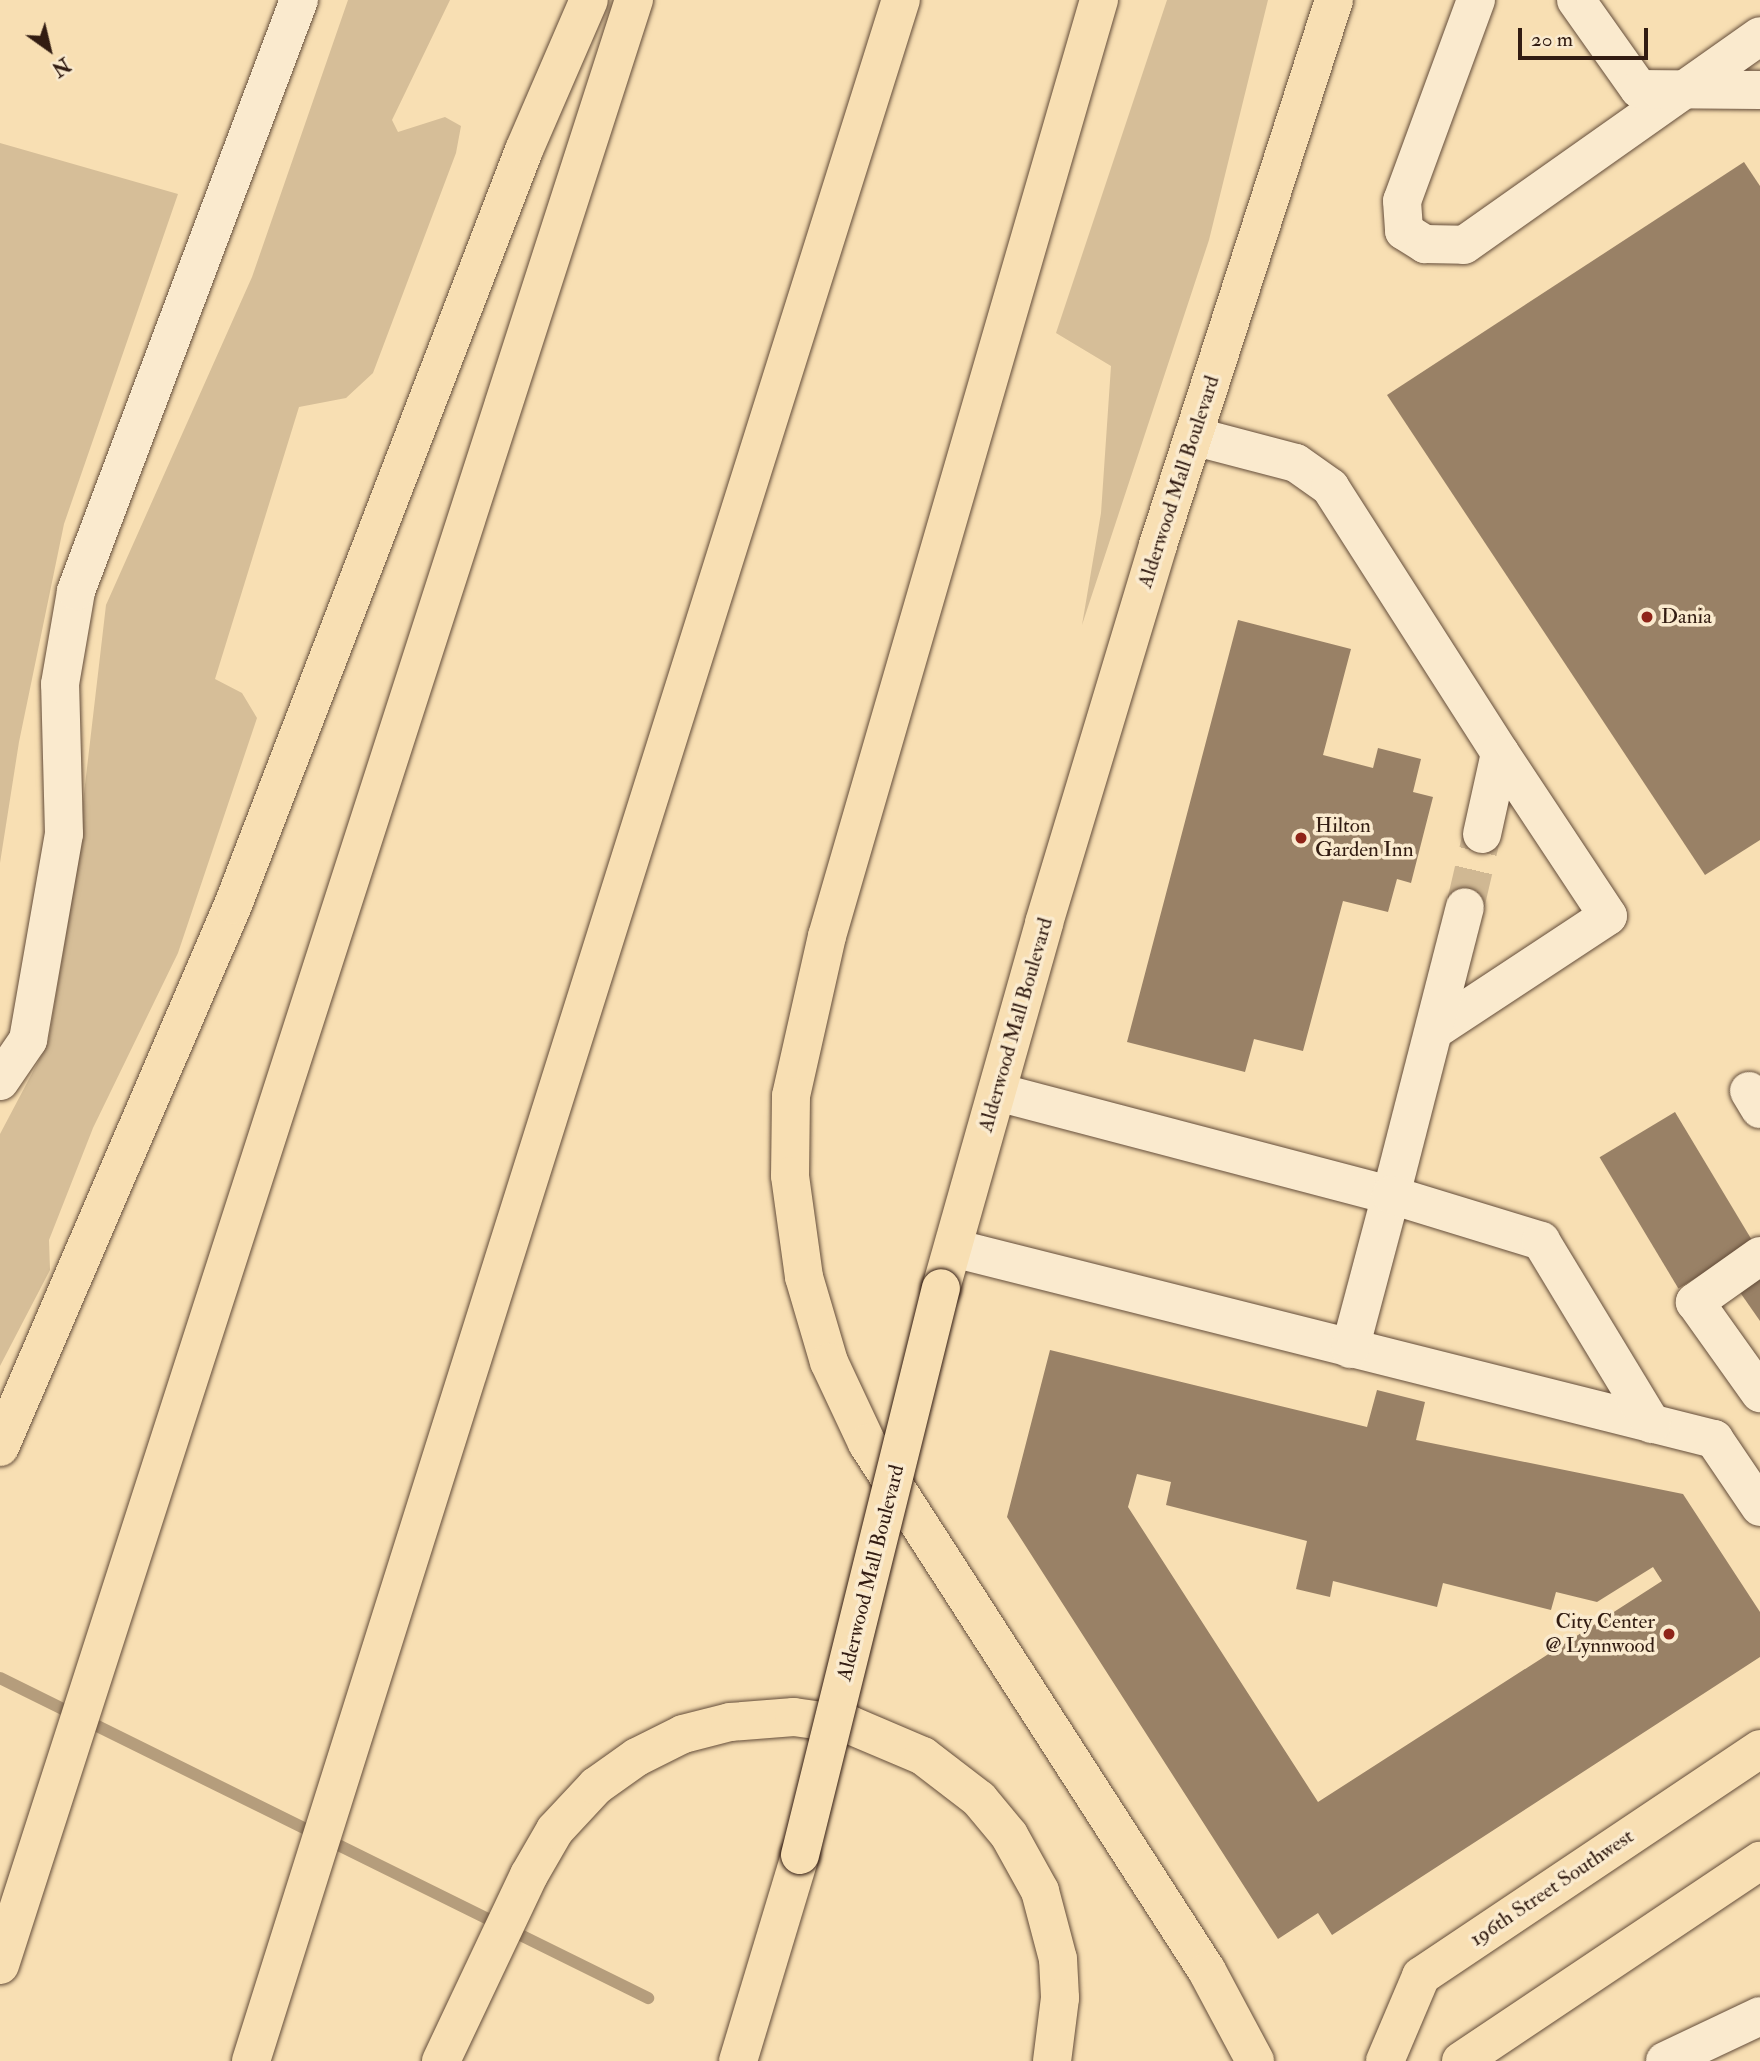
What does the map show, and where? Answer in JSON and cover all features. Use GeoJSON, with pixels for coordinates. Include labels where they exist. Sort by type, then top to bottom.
{"type":"FeatureCollection","features":[{"type":"Feature","properties":{"kind":"main road"},"geometry":{"type":"LineString","coordinates":[[0,1447],[233,905],[524,150],[589,0]]}},
{"type":"Feature","properties":{"kind":"main road"},"geometry":{"type":"LineString","coordinates":[[0,1965],[634,0]]}},
{"type":"Feature","properties":{"kind":"main road"},"geometry":{"type":"LineString","coordinates":[[251,2061],[901,0]]}},
{"type":"Feature","properties":{"kind":"main road"},"geometry":{"type":"LineString","coordinates":[[1099,0],[827,936],[791,1097],[790,1176],[804,1277],[829,1362],[867,1443],[1207,1971],[1255,2061]]}},
{"type":"Feature","properties":{"kind":"main road","name":"Alderwood Mall Boulevard"},"geometry":{"type":"LineString","coordinates":[[738,2061],[800,1855],[941,1288],[997,1092],[1193,436],[1334,0]]}},
{"type":"Feature","properties":{"kind":"main road"},"geometry":{"type":"LineString","coordinates":[[441,2061],[529,1875],[555,1830],[596,1786],[638,1756],[683,1734],[730,1722],[794,1717],[850,1725],[923,1756],[979,1799],[1009,1835],[1040,1891],[1058,1959],[1060,1998],[1052,2061]]}},
{"type":"Feature","properties":{"kind":"main road","name":"196th Street Southwest"},"geometry":{"type":"LineString","coordinates":[[1385,2061],[1421,1976],[1760,1749]]}},
{"type":"Feature","properties":{"kind":"main road"},"geometry":{"type":"LineString","coordinates":[[1461,2061],[1760,1861]]}},
{"type":"Feature","properties":{"kind":"lane"},"geometry":{"type":"LineString","coordinates":[[0,1082],[28,1040],[64,834],[60,684],[76,591],[299,0]]}},
{"type":"Feature","properties":{"kind":"lane"},"geometry":{"type":"LineString","coordinates":[[1476,0],[1402,201],[1405,231],[1425,244],[1464,245],[1760,36]]}},
{"type":"Feature","properties":{"kind":"lane"},"geometry":{"type":"LineString","coordinates":[[1576,0],[1639,89],[1760,90]]}},
{"type":"Feature","properties":{"kind":"lane"},"geometry":{"type":"LineString","coordinates":[[1193,436],[1296,463],[1330,487],[1608,916],[1435,1030]]}},
{"type":"Feature","properties":{"kind":"lane"},"geometry":{"type":"LineString","coordinates":[[1482,834],[1500,753]]}},
{"type":"Feature","properties":{"kind":"lane"},"geometry":{"type":"LineString","coordinates":[[1350,1349],[1465,907]]}},
{"type":"Feature","properties":{"kind":"lane"},"geometry":{"type":"LineString","coordinates":[[997,1092],[1391,1195],[1541,1241],[1652,1424]]}},
{"type":"Feature","properties":{"kind":"lane"},"geometry":{"type":"LineString","coordinates":[[953,1248],[1714,1439],[1760,1507]]}},
{"type":"Feature","properties":{"kind":"lane"},"geometry":{"type":"LineString","coordinates":[[1760,1256],[1695,1302],[1760,1393]]}},
{"type":"Feature","properties":{"kind":"lane"},"geometry":{"type":"LineString","coordinates":[[1665,2061],[1760,2016]]}},
{"type":"Feature","properties":{"kind":"shaded area"},"geometry":{"type":"Polygon","coordinates":[[[348,0],[450,0],[392,120],[398,132],[445,117],[461,126],[456,153],[373,373],[346,398],[299,407],[215,679],[242,693],[257,718],[178,953],[93,1128],[49,1240],[50,1270],[0,1366],[0,1134],[48,1043],[71,905],[106,605],[252,277],[348,0]]]}},
{"type":"Feature","properties":{"kind":"shaded area"},"geometry":{"type":"Polygon","coordinates":[[[1167,0],[1268,0],[1209,240],[1082,625],[1101,513],[1111,366],[1056,333],[1167,0]]]}},
{"type":"Feature","properties":{"kind":"shaded area"},"geometry":{"type":"Polygon","coordinates":[[[0,143],[178,194],[64,524],[19,742],[0,863],[0,143]]]}},
{"type":"Feature","properties":{"kind":"building","name":"Dania"},"geometry":{"type":"Polygon","coordinates":[[[1744,162],[1760,186],[1760,840],[1705,875],[1387,395],[1744,162]]]}},
{"type":"Feature","properties":{"kind":"building","name":"Hilton Garden Inn"},"geometry":{"type":"Polygon","coordinates":[[[1238,620],[1351,649],[1323,755],[1373,768],[1378,748],[1421,759],[1413,792],[1433,797],[1411,883],[1397,879],[1388,912],[1343,901],[1303,1051],[1254,1039],[1245,1072],[1127,1042],[1238,620]]]}},
{"type":"Feature","properties":{"kind":"building"},"geometry":{"type":"Polygon","coordinates":[[[1675,1112],[1754,1243],[1678,1288],[1600,1157],[1675,1112]]]}},
{"type":"Feature","properties":{"kind":"building"},"geometry":{"type":"Polygon","coordinates":[[[1760,1258],[1760,1321],[1730,1278],[1760,1258]]]}},
{"type":"Feature","properties":{"kind":"building","name":"City Center @ Lynnwood"},"geometry":{"type":"Polygon","coordinates":[[[1050,1350],[1367,1427],[1377,1390],[1425,1402],[1416,1440],[1683,1494],[1760,1612],[1760,1657],[1332,1935],[1318,1913],[1278,1939],[1007,1517],[1050,1350]],[[1137,1474],[1128,1507],[1318,1802],[1662,1581],[1653,1567],[1597,1602],[1556,1592],[1551,1610],[1443,1583],[1437,1607],[1333,1581],[1330,1597],[1296,1589],[1307,1541],[1166,1505],[1171,1482],[1137,1474]]]}},
{"type":"Feature","properties":{"kind":"waterway"},"geometry":{"type":"LineString","coordinates":[[0,1678],[648,1998]]}},
{"type":"Feature","properties":{"kind":"tunnel"},"geometry":{"type":"LineString","coordinates":[[1465,907],[1482,834]]}},
{"type":"Feature","properties":{"kind":"place","name":"Dania"},"geometry":{"type":"Point","coordinates":[1647,617]}},
{"type":"Feature","properties":{"kind":"place","name":"Hilton Garden Inn"},"geometry":{"type":"Point","coordinates":[1301,838]}},
{"type":"Feature","properties":{"kind":"place","name":"City Center @ Lynnwood"},"geometry":{"type":"Point","coordinates":[1669,1634]}}]}
